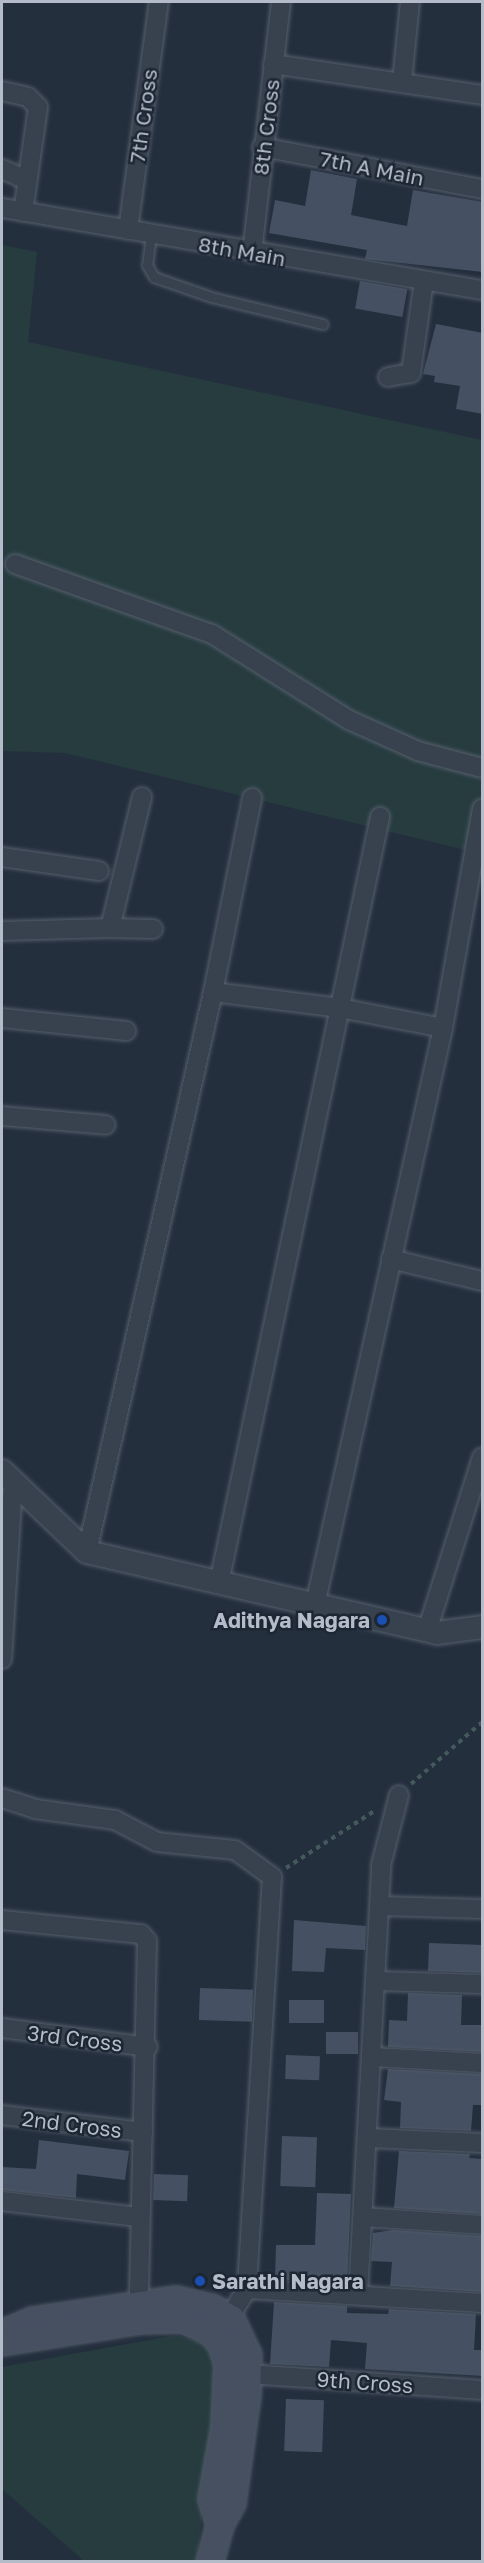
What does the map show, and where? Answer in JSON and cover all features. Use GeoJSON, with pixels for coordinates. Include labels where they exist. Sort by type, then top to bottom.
{"type":"FeatureCollection","features":[{"type":"Feature","properties":{"kind":"main road"},"geometry":{"type":"LineString","coordinates":[[2,2334],[32,2321],[139,2302],[195,2302],[223,2327],[248,2355],[248,2374],[232,2503],[220,2525],[210,2562]]}},
{"type":"Feature","properties":{"kind":"main road"},"geometry":{"type":"LineString","coordinates":[[2,2342],[141,2320],[183,2319],[223,2327]]}},
{"type":"Feature","properties":{"kind":"main road"},"geometry":{"type":"LineString","coordinates":[[220,2525],[213,2499],[225,2427],[228,2363],[223,2327]]}},
{"type":"Feature","properties":{"kind":"street","name":"7th Cross"},"geometry":{"type":"LineString","coordinates":[[128,230],[159,2]]}},
{"type":"Feature","properties":{"kind":"street","name":"8th Cross"},"geometry":{"type":"LineString","coordinates":[[252,253],[262,147],[281,2]]}},
{"type":"Feature","properties":{"kind":"street"},"geometry":{"type":"LineString","coordinates":[[402,82],[410,2]]}},
{"type":"Feature","properties":{"kind":"street"},"geometry":{"type":"LineString","coordinates":[[273,64],[483,94]]}},
{"type":"Feature","properties":{"kind":"street"},"geometry":{"type":"LineString","coordinates":[[2,91],[28,97],[38,107],[22,212]]}},
{"type":"Feature","properties":{"kind":"street","name":"7th A Main"},"geometry":{"type":"LineString","coordinates":[[262,147],[483,189]]}},
{"type":"Feature","properties":{"kind":"street"},"geometry":{"type":"LineString","coordinates":[[2,169],[27,180]]}},
{"type":"Feature","properties":{"kind":"street","name":"8th Main"},"geometry":{"type":"LineString","coordinates":[[2,208],[252,253],[483,290]]}},
{"type":"Feature","properties":{"kind":"street"},"geometry":{"type":"LineString","coordinates":[[388,376],[411,373],[424,281]]}},
{"type":"Feature","properties":{"kind":"street"},"geometry":{"type":"LineString","coordinates":[[15,564],[212,634],[350,720],[418,751],[483,768]]}},
{"type":"Feature","properties":{"kind":"street"},"geometry":{"type":"LineString","coordinates":[[110,928],[142,797]]}},
{"type":"Feature","properties":{"kind":"street"},"geometry":{"type":"LineString","coordinates":[[87,1552],[213,993],[252,798]]}},
{"type":"Feature","properties":{"kind":"street"},"geometry":{"type":"LineString","coordinates":[[315,1605],[443,1028],[483,808]]}},
{"type":"Feature","properties":{"kind":"street"},"geometry":{"type":"LineString","coordinates":[[219,1583],[380,818]]}},
{"type":"Feature","properties":{"kind":"street"},"geometry":{"type":"LineString","coordinates":[[2,857],[99,871]]}},
{"type":"Feature","properties":{"kind":"street"},"geometry":{"type":"LineString","coordinates":[[2,931],[153,929]]}},
{"type":"Feature","properties":{"kind":"street"},"geometry":{"type":"LineString","coordinates":[[213,993],[340,1008],[443,1028]]}},
{"type":"Feature","properties":{"kind":"street"},"geometry":{"type":"LineString","coordinates":[[2,1018],[126,1031]]}},
{"type":"Feature","properties":{"kind":"street"},"geometry":{"type":"LineString","coordinates":[[2,1116],[106,1125]]}},
{"type":"Feature","properties":{"kind":"street"},"geometry":{"type":"LineString","coordinates":[[391,1259],[483,1281]]}},
{"type":"Feature","properties":{"kind":"street"},"geometry":{"type":"LineString","coordinates":[[427,1630],[483,1458]]}},
{"type":"Feature","properties":{"kind":"street"},"geometry":{"type":"LineString","coordinates":[[7,1477],[87,1552],[427,1630],[483,1627]]}},
{"type":"Feature","properties":{"kind":"street"},"geometry":{"type":"LineString","coordinates":[[2,1659],[7,1477]]}},
{"type":"Feature","properties":{"kind":"street"},"geometry":{"type":"LineString","coordinates":[[358,2295],[382,1906],[381,1864],[399,1795]]}},
{"type":"Feature","properties":{"kind":"street"},"geometry":{"type":"LineString","coordinates":[[2,1798],[35,1809],[116,1820],[157,1842],[236,1850],[272,1877],[247,2289],[223,2327]]}},
{"type":"Feature","properties":{"kind":"street"},"geometry":{"type":"LineString","coordinates":[[382,1906],[483,1909]]}},
{"type":"Feature","properties":{"kind":"street"},"geometry":{"type":"LineString","coordinates":[[2,1920],[145,1936],[148,2047],[138,2217],[139,2302]]}},
{"type":"Feature","properties":{"kind":"street"},"geometry":{"type":"LineString","coordinates":[[377,1981],[483,1984]]}},
{"type":"Feature","properties":{"kind":"street","name":"3rd Cross"},"geometry":{"type":"LineString","coordinates":[[2,2028],[148,2047]]}},
{"type":"Feature","properties":{"kind":"street"},"geometry":{"type":"LineString","coordinates":[[373,2057],[483,2063]]}},
{"type":"Feature","properties":{"kind":"street","name":"2nd Cross"},"geometry":{"type":"LineString","coordinates":[[2,2115],[143,2132]]}},
{"type":"Feature","properties":{"kind":"street"},"geometry":{"type":"LineString","coordinates":[[368,2138],[483,2143]]}},
{"type":"Feature","properties":{"kind":"street"},"geometry":{"type":"LineString","coordinates":[[2,2201],[138,2217]]}},
{"type":"Feature","properties":{"kind":"street"},"geometry":{"type":"LineString","coordinates":[[363,2217],[483,2225]]}},
{"type":"Feature","properties":{"kind":"street"},"geometry":{"type":"LineString","coordinates":[[247,2289],[483,2303]]}},
{"type":"Feature","properties":{"kind":"street","name":"9th Cross"},"geometry":{"type":"LineString","coordinates":[[248,2374],[483,2390]]}},
{"type":"Feature","properties":{"kind":"lane"},"geometry":{"type":"LineString","coordinates":[[151,234],[147,265],[154,277],[211,297],[323,324]]}},
{"type":"Feature","properties":{"kind":"green space"},"geometry":{"type":"Polygon","coordinates":[[[2,245],[37,252],[28,342],[482,440],[482,854],[65,753],[2,751],[2,245]]]}},
{"type":"Feature","properties":{"kind":"green space"},"geometry":{"type":"Polygon","coordinates":[[[176,2335],[207,2345],[218,2372],[197,2561],[84,2561],[2,2489],[2,2367],[176,2335]]]}},
{"type":"Feature","properties":{"kind":"building"},"geometry":{"type":"Polygon","coordinates":[[[311,170],[357,179],[351,215],[407,226],[413,190],[483,202],[483,272],[365,259],[367,250],[269,233],[275,200],[305,206],[311,170]]]}},
{"type":"Feature","properties":{"kind":"building"},"geometry":{"type":"Polygon","coordinates":[[[360,281],[407,289],[402,317],[355,309],[360,281]]]}},
{"type":"Feature","properties":{"kind":"building"},"geometry":{"type":"Polygon","coordinates":[[[436,324],[483,333],[483,414],[456,409],[460,386],[434,382],[435,376],[423,374],[436,324]]]}},
{"type":"Feature","properties":{"kind":"building"},"geometry":{"type":"Polygon","coordinates":[[[294,1920],[366,1926],[365,1950],[326,1948],[324,1972],[292,1971],[294,1920]]]}},
{"type":"Feature","properties":{"kind":"building"},"geometry":{"type":"Polygon","coordinates":[[[429,1943],[482,1945],[482,1973],[428,1971],[429,1943]]]}},
{"type":"Feature","properties":{"kind":"building"},"geometry":{"type":"Polygon","coordinates":[[[200,1988],[253,1990],[252,2022],[199,2020],[200,1988]]]}},
{"type":"Feature","properties":{"kind":"building"},"geometry":{"type":"Polygon","coordinates":[[[408,1993],[462,1995],[461,2025],[483,2025],[483,2052],[388,2047],[389,2020],[407,2021],[408,1993]]]}},
{"type":"Feature","properties":{"kind":"building"},"geometry":{"type":"Polygon","coordinates":[[[289,2000],[324,2000],[324,2023],[289,2023],[289,2000]]]}},
{"type":"Feature","properties":{"kind":"building"},"geometry":{"type":"Polygon","coordinates":[[[326,2032],[358,2032],[358,2054],[326,2054],[326,2032]]]}},
{"type":"Feature","properties":{"kind":"building"},"geometry":{"type":"Polygon","coordinates":[[[286,2055],[320,2056],[319,2080],[285,2079],[286,2055]]]}},
{"type":"Feature","properties":{"kind":"building"},"geometry":{"type":"Polygon","coordinates":[[[388,2069],[483,2074],[483,2105],[473,2105],[471,2131],[400,2128],[401,2102],[384,2100],[388,2069]]]}},
{"type":"Feature","properties":{"kind":"building"},"geometry":{"type":"Polygon","coordinates":[[[282,2136],[317,2137],[315,2187],[280,2186],[282,2136]]]}},
{"type":"Feature","properties":{"kind":"building"},"geometry":{"type":"Polygon","coordinates":[[[39,2140],[129,2151],[125,2180],[77,2174],[76,2198],[2,2190],[2,2167],[36,2169],[39,2140]]]}},
{"type":"Feature","properties":{"kind":"building"},"geometry":{"type":"Polygon","coordinates":[[[399,2151],[470,2154],[469,2158],[483,2159],[483,2214],[394,2208],[399,2151]]]}},
{"type":"Feature","properties":{"kind":"building"},"geometry":{"type":"Polygon","coordinates":[[[154,2174],[188,2175],[187,2201],[153,2200],[154,2174]]]}},
{"type":"Feature","properties":{"kind":"building"},"geometry":{"type":"Polygon","coordinates":[[[317,2193],[351,2194],[347,2284],[275,2279],[276,2245],[315,2245],[317,2193]]]}},
{"type":"Feature","properties":{"kind":"building"},"geometry":{"type":"Polygon","coordinates":[[[393,2230],[483,2236],[483,2292],[390,2286],[392,2262],[371,2261],[373,2233],[393,2230]]]}},
{"type":"Feature","properties":{"kind":"building"},"geometry":{"type":"Polygon","coordinates":[[[274,2302],[347,2306],[347,2313],[388,2314],[389,2309],[476,2314],[474,2350],[483,2350],[483,2376],[365,2369],[367,2343],[331,2340],[329,2367],[270,2364],[274,2302]]]}},
{"type":"Feature","properties":{"kind":"building"},"geometry":{"type":"Polygon","coordinates":[[[286,2399],[324,2400],[322,2452],[284,2451],[286,2399]]]}},
{"type":"Feature","properties":{"kind":"place","name":"Adithya Nagara"},"geometry":{"type":"Point","coordinates":[382,1620]}},
{"type":"Feature","properties":{"kind":"place","name":"Sarathi Nagara"},"geometry":{"type":"Point","coordinates":[200,2281]}}]}
